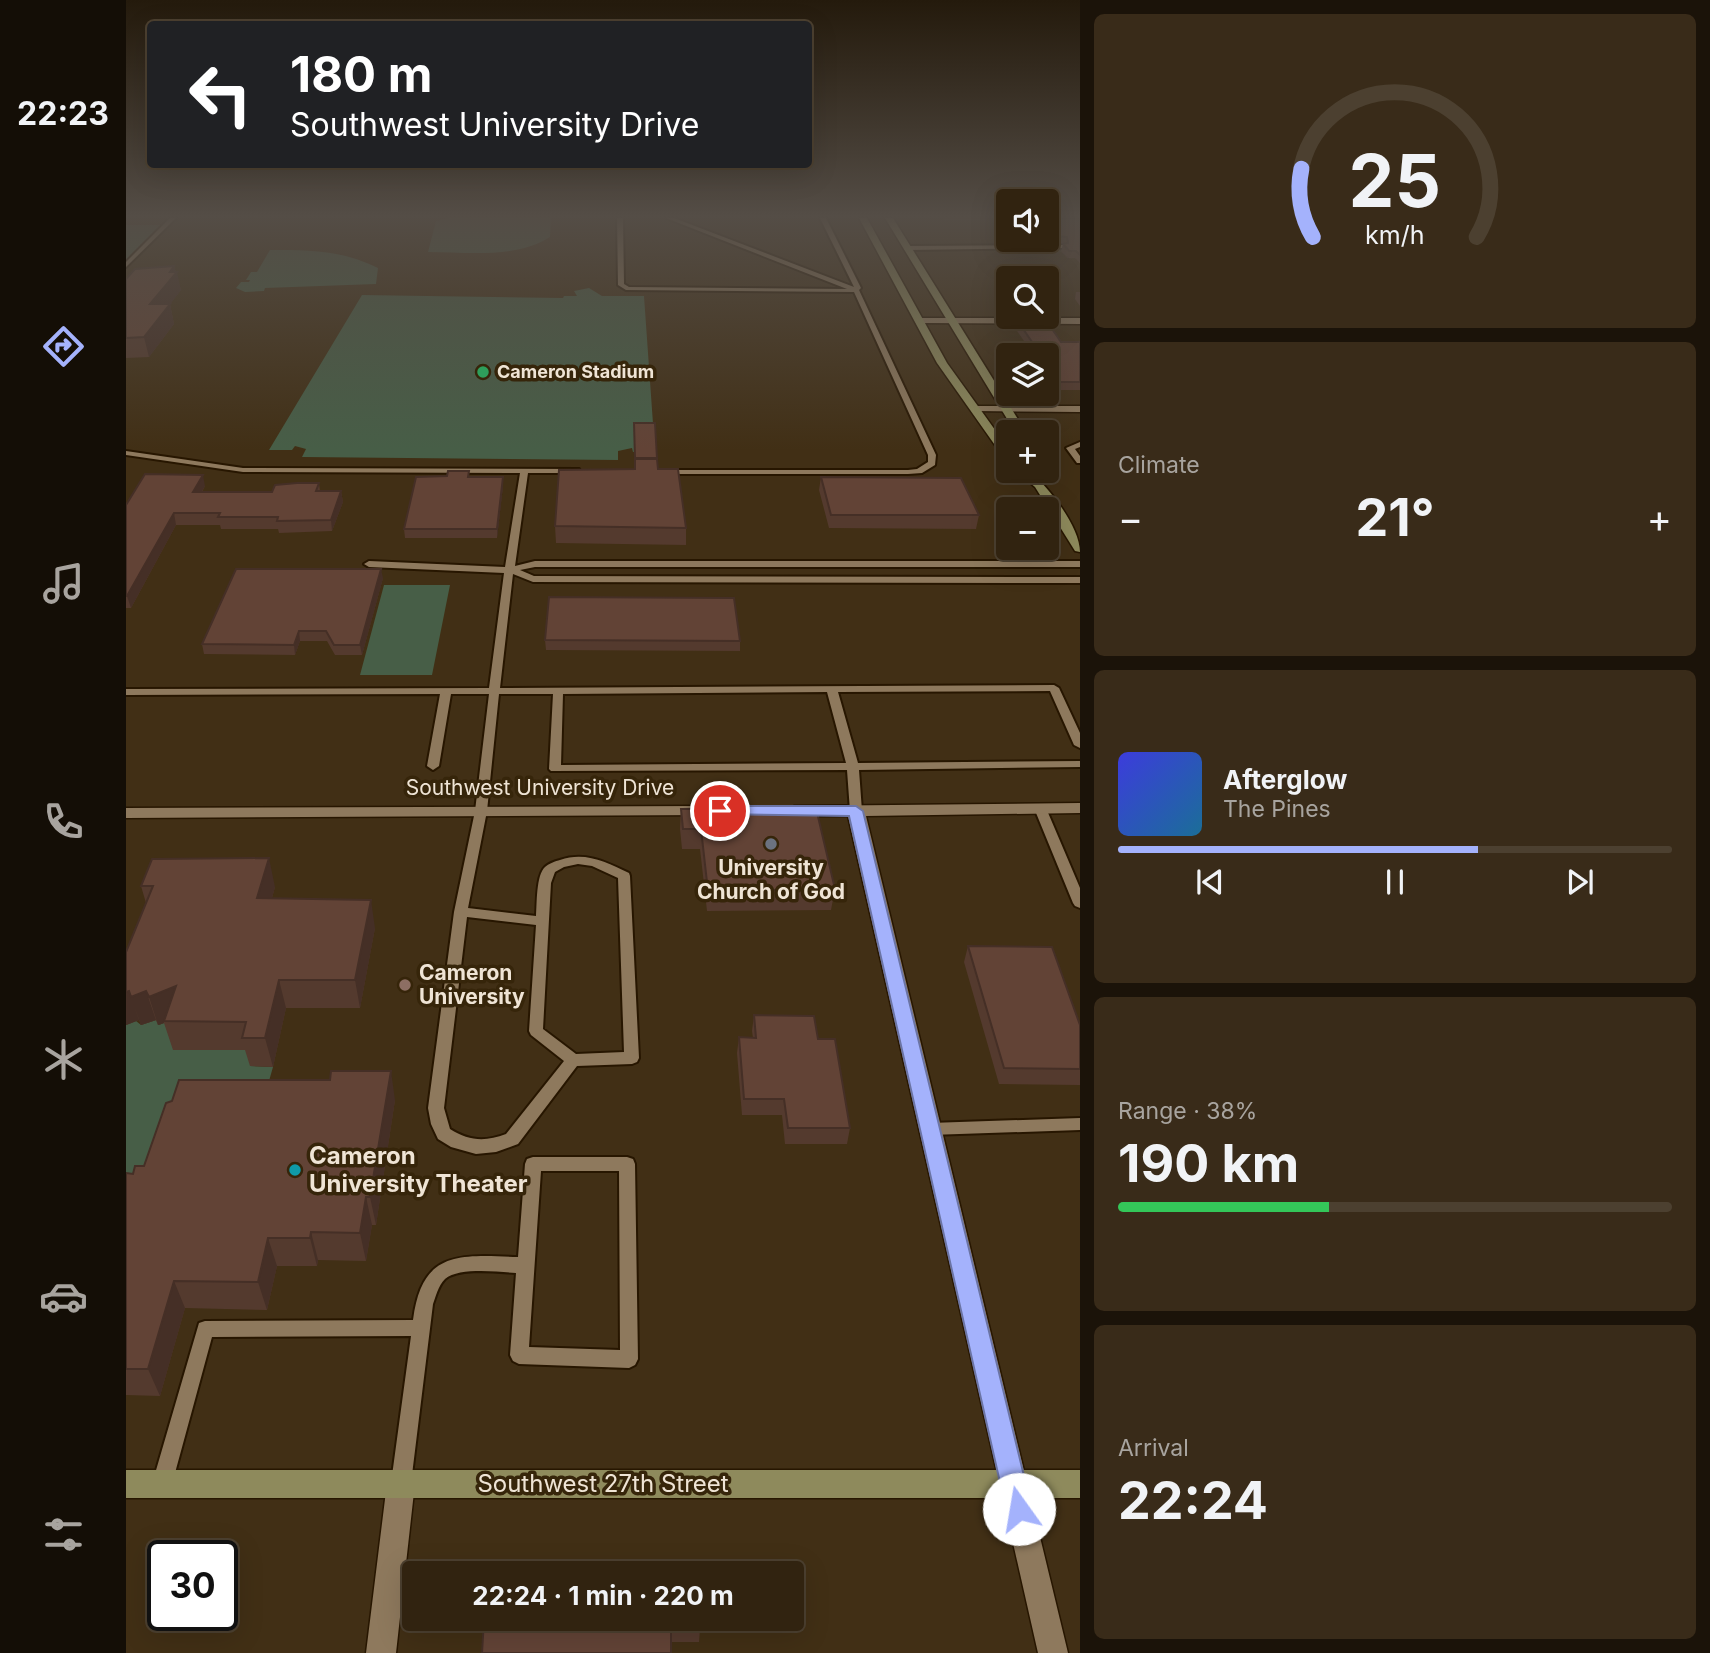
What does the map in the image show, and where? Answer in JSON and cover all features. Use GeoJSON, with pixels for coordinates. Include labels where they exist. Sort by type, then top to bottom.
{"type":"FeatureCollection","features":[{"type":"Feature","properties":{"kind":"main road"},"geometry":{"type":"LineString","coordinates":[[906,295],[942,363],[996,439]]}},
{"type":"Feature","properties":{"kind":"main road"},"geometry":{"type":"LineString","coordinates":[[936,295],[1012,420]]}},
{"type":"Feature","properties":{"kind":"main road"},"geometry":{"type":"LineString","coordinates":[[1037,483],[1080,548]]}},
{"type":"Feature","properties":{"kind":"main road","name":"Southwest 27th Street"},"geometry":{"type":"LineString","coordinates":[[126,1484],[1080,1484]]}},
{"type":"Feature","properties":{"kind":"street"},"geometry":{"type":"LineString","coordinates":[[920,321],[1080,321]]}},
{"type":"Feature","properties":{"kind":"street"},"geometry":{"type":"LineString","coordinates":[[975,408],[1080,409]]}},
{"type":"Feature","properties":{"kind":"street"},"geometry":{"type":"LineString","coordinates":[[774,811],[1040,808],[1079,810]]}},
{"type":"Feature","properties":{"kind":"street","name":"Southwest University Drive"},"geometry":{"type":"LineString","coordinates":[[126,813],[720,811]]}},
{"type":"Feature","properties":{"kind":"street"},"geometry":{"type":"LineString","coordinates":[[856,811],[1053,1653]]}},
{"type":"Feature","properties":{"kind":"street"},"geometry":{"type":"LineString","coordinates":[[381,1653],[401,1483]]}},
{"type":"Feature","properties":{"kind":"lane"},"geometry":{"type":"LineString","coordinates":[[656,472],[895,472],[926,468],[932,463],[932,455],[860,295]]}},
{"type":"Feature","properties":{"kind":"lane"},"geometry":{"type":"LineString","coordinates":[[1080,444],[1070,448],[1080,461]]}},
{"type":"Feature","properties":{"kind":"lane"},"geometry":{"type":"LineString","coordinates":[[126,453],[243,470],[590,471]]}},
{"type":"Feature","properties":{"kind":"lane"},"geometry":{"type":"LineString","coordinates":[[524,471],[506,585],[481,811],[461,912],[436,1108],[439,1124],[444,1133],[457,1142],[476,1147],[496,1145],[512,1139],[573,1060]]}},
{"type":"Feature","properties":{"kind":"lane"},"geometry":{"type":"LineString","coordinates":[[369,564],[510,570],[535,564],[1080,564]]}},
{"type":"Feature","properties":{"kind":"lane"},"geometry":{"type":"LineString","coordinates":[[510,570],[533,579],[1080,580]]}},
{"type":"Feature","properties":{"kind":"lane"},"geometry":{"type":"LineString","coordinates":[[126,692],[1054,688],[1080,745]]}},
{"type":"Feature","properties":{"kind":"lane"},"geometry":{"type":"LineString","coordinates":[[832,690],[853,766],[856,811]]}},
{"type":"Feature","properties":{"kind":"lane"},"geometry":{"type":"LineString","coordinates":[[433,766],[446,691]]}},
{"type":"Feature","properties":{"kind":"lane"},"geometry":{"type":"LineString","coordinates":[[558,691],[555,769],[1080,764]]}},
{"type":"Feature","properties":{"kind":"lane"},"geometry":{"type":"LineString","coordinates":[[1040,808],[1080,903]]}},
{"type":"Feature","properties":{"kind":"lane"},"geometry":{"type":"LineString","coordinates":[[594,860],[624,876],[632,1058],[573,1060],[536,1031],[545,883],[549,870],[563,862],[594,860]]}},
{"type":"Feature","properties":{"kind":"lane"},"geometry":{"type":"LineString","coordinates":[[461,912],[542,921]]}},
{"type":"Feature","properties":{"kind":"lane"},"geometry":{"type":"LineString","coordinates":[[930,1129],[1080,1125]]}},
{"type":"Feature","properties":{"kind":"lane"},"geometry":{"type":"LineString","coordinates":[[533,1164],[627,1164],[629,1359],[519,1355],[525,1265],[533,1164]]}},
{"type":"Feature","properties":{"kind":"lane"},"geometry":{"type":"LineString","coordinates":[[401,1483],[424,1304],[440,1273],[456,1266],[525,1265]]}},
{"type":"Feature","properties":{"kind":"lane"},"geometry":{"type":"LineString","coordinates":[[162,1484],[205,1329],[420,1328]]}},
{"type":"Feature","properties":{"kind":"green space","name":"Cameron Stadium"},"geometry":{"type":"Polygon","coordinates":[[[362,295],[644,296],[655,452],[633,452],[632,448],[618,451],[618,460],[302,457],[306,449],[295,446],[292,450],[269,450],[362,295]]]}},
{"type":"Feature","properties":{"kind":"green space"},"geometry":{"type":"Polygon","coordinates":[[[384,585],[450,585],[432,675],[360,675],[384,585]]]}},
{"type":"Feature","properties":{"kind":"green space"},"geometry":{"type":"Polygon","coordinates":[[[156,1020],[159,1025],[171,1020],[183,1020],[173,1049],[254,1050],[250,1066],[273,1067],[261,1109],[126,1201],[126,1025],[136,1021],[141,1025],[156,1020]]]}},
{"type":"Feature","properties":{"kind":"building"},"geometry":{"type":"Polygon","coordinates":[[[126,295],[157,295],[150,304],[170,304],[144,337],[126,338],[126,295]]]}},
{"type":"Feature","properties":{"kind":"building"},"geometry":{"type":"Polygon","coordinates":[[[1023,329],[1052,329],[1061,342],[1080,342],[1080,382],[1059,381],[1059,343],[1033,343],[1023,329]]]}},
{"type":"Feature","properties":{"kind":"building"},"geometry":{"type":"Polygon","coordinates":[[[634,423],[655,423],[657,458],[635,458],[634,423]]]}},
{"type":"Feature","properties":{"kind":"building"},"geometry":{"type":"Polygon","coordinates":[[[635,459],[657,459],[658,469],[678,469],[686,528],[555,526],[559,470],[635,469],[635,459]]]}},
{"type":"Feature","properties":{"kind":"building"},"geometry":{"type":"Polygon","coordinates":[[[448,471],[469,471],[468,477],[503,477],[497,529],[404,529],[416,477],[447,476],[448,471]]]}},
{"type":"Feature","properties":{"kind":"building"},"geometry":{"type":"Polygon","coordinates":[[[145,474],[203,475],[193,492],[272,492],[275,485],[297,483],[319,483],[316,491],[341,491],[331,520],[277,521],[278,517],[218,517],[220,513],[174,513],[126,596],[126,505],[145,474]]]}},
{"type":"Feature","properties":{"kind":"building"},"geometry":{"type":"Polygon","coordinates":[[[821,477],[961,478],[979,515],[831,515],[821,477]]]}},
{"type":"Feature","properties":{"kind":"building"},"geometry":{"type":"Polygon","coordinates":[[[236,569],[381,569],[360,645],[334,645],[326,631],[299,631],[294,645],[202,644],[236,569]]]}},
{"type":"Feature","properties":{"kind":"building"},"geometry":{"type":"Polygon","coordinates":[[[549,597],[734,598],[740,641],[545,640],[549,597]]]}},
{"type":"Feature","properties":{"kind":"building"},"geometry":{"type":"Polygon","coordinates":[[[816,808],[835,889],[708,891],[701,829],[683,829],[681,809],[816,808]]]}},
{"type":"Feature","properties":{"kind":"building"},"geometry":{"type":"Polygon","coordinates":[[[269,858],[257,898],[371,900],[355,980],[279,980],[265,1038],[242,1038],[246,1022],[164,1021],[176,986],[149,997],[146,991],[131,997],[129,991],[126,992],[126,952],[153,886],[141,886],[152,859],[269,858]]]}},
{"type":"Feature","properties":{"kind":"building"},"geometry":{"type":"Polygon","coordinates":[[[968,946],[1052,947],[1080,1025],[1080,1069],[1004,1068],[968,946]]]}},
{"type":"Feature","properties":{"kind":"building"},"geometry":{"type":"Polygon","coordinates":[[[754,1015],[814,1016],[818,1039],[835,1039],[850,1128],[788,1128],[784,1099],[744,1099],[739,1037],[756,1038],[754,1015]]]}},
{"type":"Feature","properties":{"kind":"building","name":"Cameron University Theater"},"geometry":{"type":"Polygon","coordinates":[[[331,1071],[391,1071],[370,1197],[366,1197],[360,1233],[311,1232],[310,1238],[268,1238],[258,1282],[174,1281],[148,1369],[126,1369],[126,1173],[133,1174],[135,1166],[144,1166],[166,1103],[172,1101],[179,1080],[330,1080],[331,1071]]]}},
{"type":"Feature","properties":{"kind":"building"},"geometry":{"type":"Polygon","coordinates":[[[483,1631],[671,1631],[671,1653],[482,1653],[483,1631]]]}},
{"type":"Feature","properties":{"kind":"place","name":"Cameron Stadium"},"geometry":{"type":"Point","coordinates":[483,372]}},
{"type":"Feature","properties":{"kind":"place","name":"University Church of God"},"geometry":{"type":"Point","coordinates":[771,844]}},
{"type":"Feature","properties":{"kind":"place","name":"Cameron University"},"geometry":{"type":"Point","coordinates":[405,985]}},
{"type":"Feature","properties":{"kind":"place","name":"Cameron University Theater"},"geometry":{"type":"Point","coordinates":[295,1170]}},
{"type":"Feature","properties":{"kind":"route"},"geometry":{"type":"LineString","coordinates":[[720,811],[856,811],[1019,1509]]}}]}
